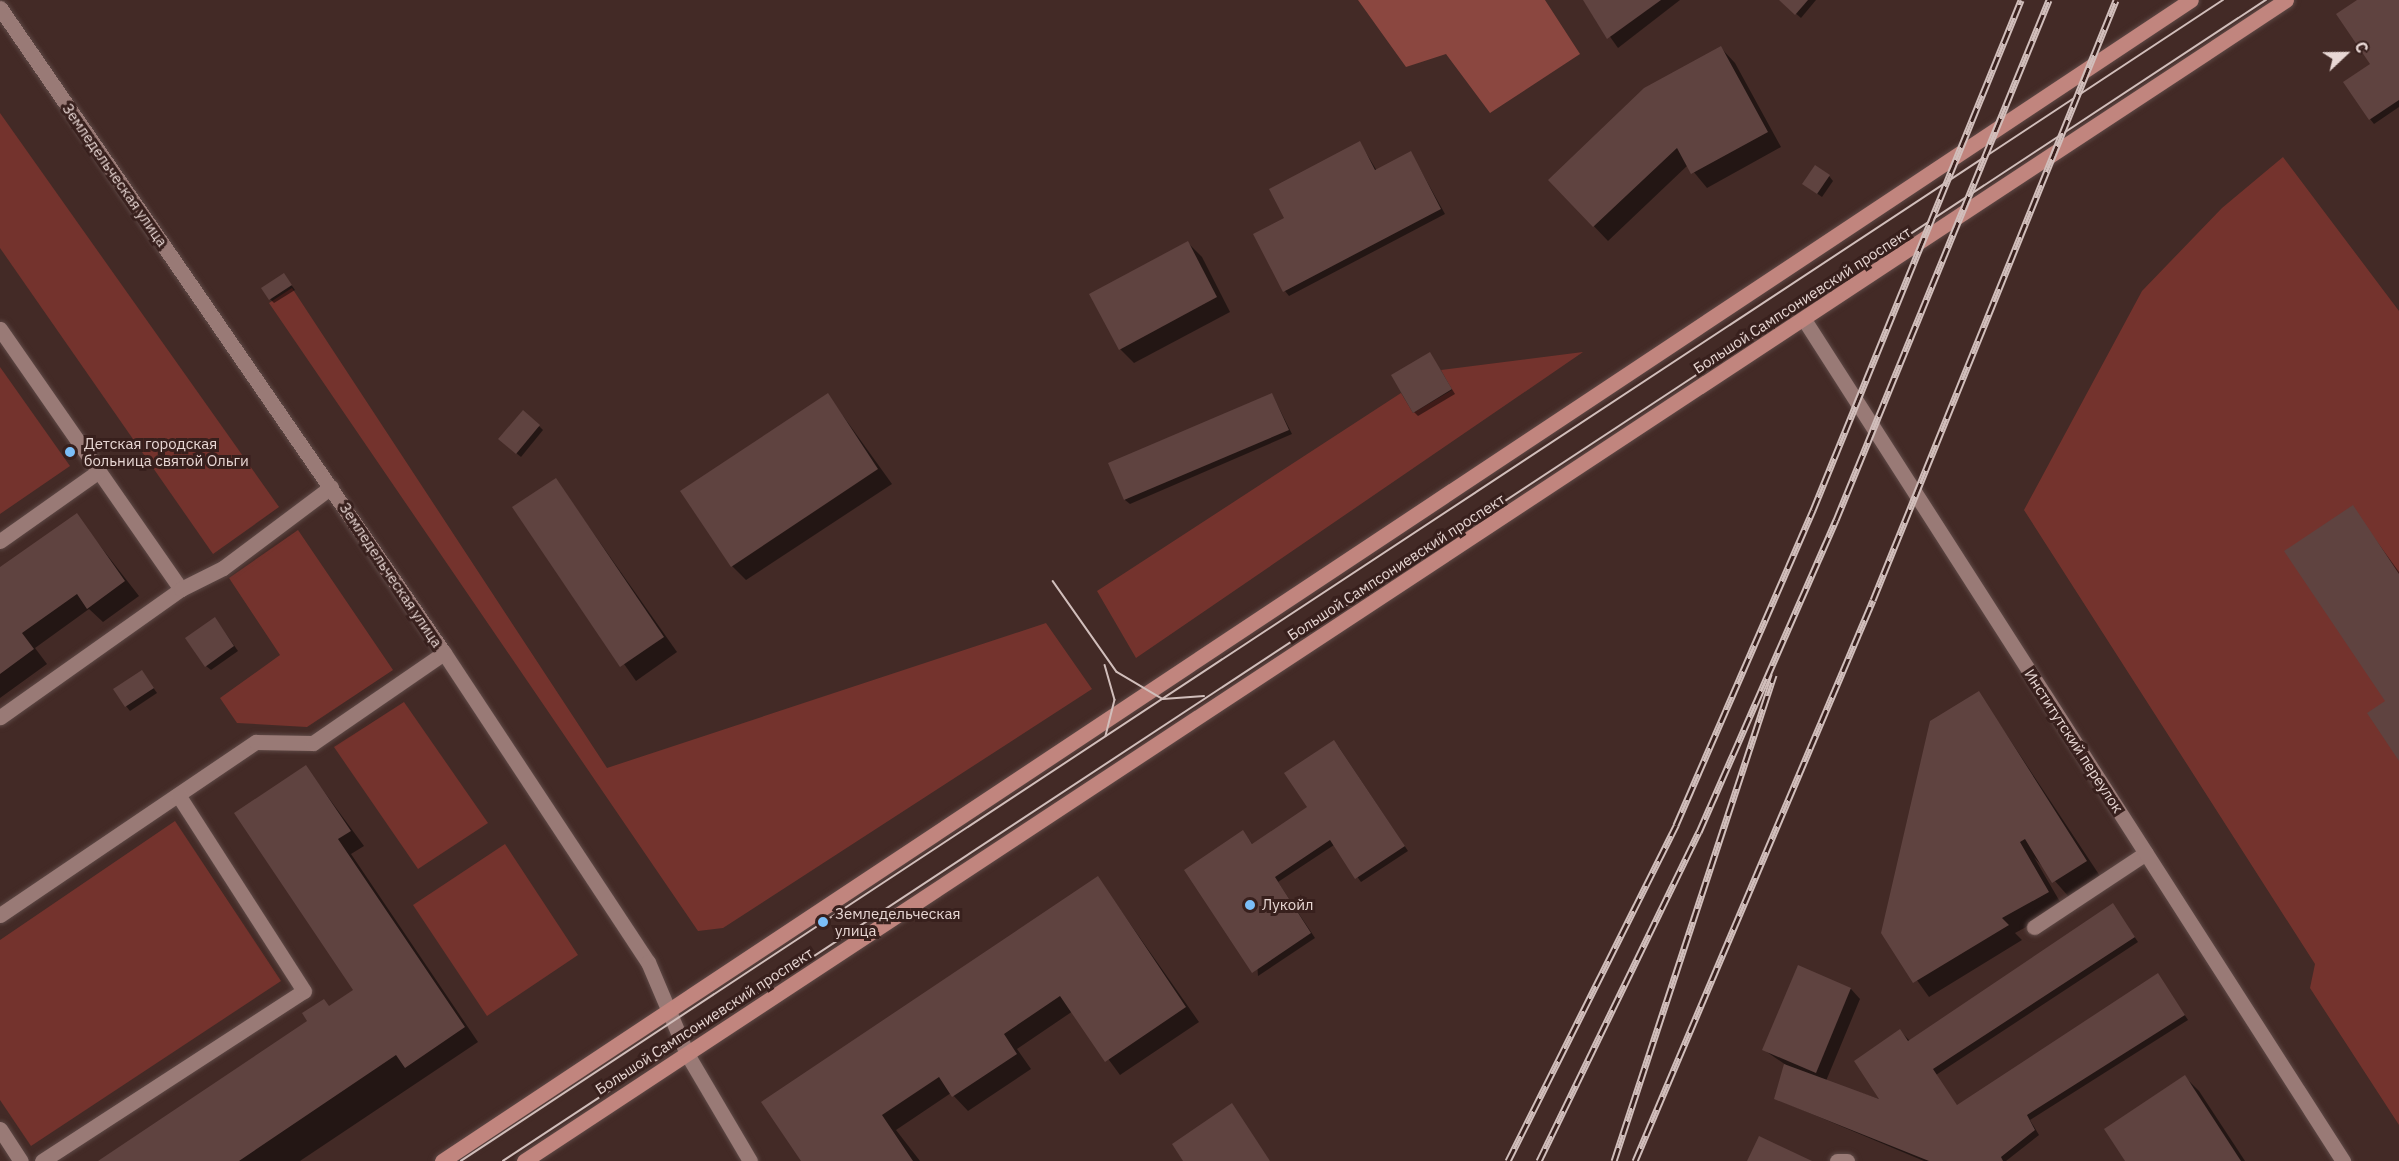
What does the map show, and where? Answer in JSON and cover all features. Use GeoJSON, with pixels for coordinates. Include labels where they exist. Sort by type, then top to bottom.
{"type":"FeatureCollection","features":[{"type":"Feature","properties":{"kind":"main road","name":"Большой Сампсониевский проспект"},"geometry":{"type":"LineString","coordinates":[[442,1161],[2191,0]]}},
{"type":"Feature","properties":{"kind":"main road","name":"Большой Сампсониевский проспект"},"geometry":{"type":"LineString","coordinates":[[524,1161],[1805,321],[2286,0]]}},
{"type":"Feature","properties":{"kind":"street","name":"Земледельческая улица"},"geometry":{"type":"LineString","coordinates":[[0,8],[444,653],[648,962],[687,1054],[750,1161]]}},
{"type":"Feature","properties":{"kind":"street","name":"Институтский переулок"},"geometry":{"type":"LineString","coordinates":[[1805,321],[2343,1161]]}},
{"type":"Feature","properties":{"kind":"street"},"geometry":{"type":"LineString","coordinates":[[0,329],[181,589]]}},
{"type":"Feature","properties":{"kind":"street"},"geometry":{"type":"LineString","coordinates":[[0,541],[99,471]]}},
{"type":"Feature","properties":{"kind":"street"},"geometry":{"type":"LineString","coordinates":[[0,717],[181,589],[223,568],[331,487]]}},
{"type":"Feature","properties":{"kind":"street"},"geometry":{"type":"LineString","coordinates":[[0,915],[256,742],[313,743],[444,653]]}},
{"type":"Feature","properties":{"kind":"street"},"geometry":{"type":"LineString","coordinates":[[42,1161],[63,1155],[304,991],[178,795]]}},
{"type":"Feature","properties":{"kind":"street"},"geometry":{"type":"LineString","coordinates":[[2034,927],[2146,854]]}},
{"type":"Feature","properties":{"kind":"street"},"geometry":{"type":"LineString","coordinates":[[0,1129],[21,1161]]}},
{"type":"Feature","properties":{"kind":"street"},"geometry":{"type":"LineString","coordinates":[[1837,1161],[1847,1161]]}},
{"type":"Feature","properties":{"kind":"shaded area"},"geometry":{"type":"Polygon","coordinates":[[[1358,0],[1545,0],[1580,54],[1490,113],[1446,54],[1406,67],[1358,0]]]}},
{"type":"Feature","properties":{"kind":"shaded area"},"geometry":{"type":"Polygon","coordinates":[[[0,113],[279,507],[213,554],[0,248],[0,113]]]}},
{"type":"Feature","properties":{"kind":"shaded area"},"geometry":{"type":"Polygon","coordinates":[[[2283,157],[2399,311],[2399,1125],[2310,988],[2315,964],[2024,510],[2142,291],[2222,208],[2283,157]]]}},
{"type":"Feature","properties":{"kind":"shaded area"},"geometry":{"type":"Polygon","coordinates":[[[292,288],[607,768],[1046,623],[1092,689],[723,928],[698,931],[269,303],[292,288]]]}},
{"type":"Feature","properties":{"kind":"shaded area"},"geometry":{"type":"Polygon","coordinates":[[[1583,352],[1136,658],[1097,591],[1401,393],[1413,413],[1452,390],[1441,370],[1583,352]]]}},
{"type":"Feature","properties":{"kind":"shaded area"},"geometry":{"type":"Polygon","coordinates":[[[0,367],[70,466],[0,514],[0,367]]]}},
{"type":"Feature","properties":{"kind":"shaded area"},"geometry":{"type":"Polygon","coordinates":[[[298,530],[393,670],[307,727],[237,723],[220,698],[280,655],[229,578],[298,530]]]}},
{"type":"Feature","properties":{"kind":"shaded area"},"geometry":{"type":"Polygon","coordinates":[[[404,702],[488,823],[418,869],[334,747],[404,702]]]}},
{"type":"Feature","properties":{"kind":"shaded area"},"geometry":{"type":"Polygon","coordinates":[[[175,821],[281,981],[31,1146],[0,1100],[0,940],[175,821]]]}},
{"type":"Feature","properties":{"kind":"shaded area"},"geometry":{"type":"Polygon","coordinates":[[[505,844],[578,955],[487,1016],[413,905],[505,844]]]}},
{"type":"Feature","properties":{"kind":"building"},"geometry":{"type":"Polygon","coordinates":[[[1583,0],[1661,0],[1607,39],[1583,0]]]}},
{"type":"Feature","properties":{"kind":"building"},"geometry":{"type":"Polygon","coordinates":[[[1779,0],[1808,0],[1795,15],[1779,0]]]}},
{"type":"Feature","properties":{"kind":"building"},"geometry":{"type":"Polygon","coordinates":[[[2357,0],[2399,0],[2399,100],[2369,120],[2343,82],[2370,64],[2336,14],[2357,0]]]}},
{"type":"Feature","properties":{"kind":"building"},"geometry":{"type":"Polygon","coordinates":[[[1721,46],[1768,132],[1691,174],[1677,148],[1593,227],[1548,180],[1644,88],[1721,46]]]}},
{"type":"Feature","properties":{"kind":"building"},"geometry":{"type":"Polygon","coordinates":[[[1360,141],[1375,170],[1411,151],[1441,209],[1283,292],[1253,234],[1284,218],[1269,189],[1360,141]]]}},
{"type":"Feature","properties":{"kind":"building"},"geometry":{"type":"Polygon","coordinates":[[[1815,165],[1830,175],[1817,194],[1802,184],[1815,165]]]}},
{"type":"Feature","properties":{"kind":"building"},"geometry":{"type":"Polygon","coordinates":[[[1188,241],[1217,297],[1119,350],[1089,294],[1188,241]]]}},
{"type":"Feature","properties":{"kind":"building"},"geometry":{"type":"Polygon","coordinates":[[[284,273],[292,285],[269,300],[261,288],[284,273]]]}},
{"type":"Feature","properties":{"kind":"building"},"geometry":{"type":"Polygon","coordinates":[[[1430,352],[1452,389],[1413,413],[1391,375],[1430,352]]]}},
{"type":"Feature","properties":{"kind":"building"},"geometry":{"type":"Polygon","coordinates":[[[828,393],[878,469],[731,567],[680,491],[828,393]]]}},
{"type":"Feature","properties":{"kind":"building"},"geometry":{"type":"Polygon","coordinates":[[[1272,393],[1289,430],[1124,500],[1108,463],[1272,393]]]}},
{"type":"Feature","properties":{"kind":"building"},"geometry":{"type":"Polygon","coordinates":[[[523,410],[540,425],[516,454],[498,439],[523,410]]]}},
{"type":"Feature","properties":{"kind":"building"},"geometry":{"type":"Polygon","coordinates":[[[556,478],[664,637],[620,667],[512,507],[556,478]]]}},
{"type":"Feature","properties":{"kind":"building"},"geometry":{"type":"Polygon","coordinates":[[[2353,505],[2399,574],[2399,761],[2367,713],[2385,701],[2284,551],[2353,505]]]}},
{"type":"Feature","properties":{"kind":"building"},"geometry":{"type":"Polygon","coordinates":[[[77,513],[125,581],[87,609],[77,594],[22,633],[34,649],[0,674],[0,567],[77,513]]]}},
{"type":"Feature","properties":{"kind":"building"},"geometry":{"type":"Polygon","coordinates":[[[215,617],[234,646],[205,667],[185,638],[215,617]]]}},
{"type":"Feature","properties":{"kind":"building"},"geometry":{"type":"Polygon","coordinates":[[[142,670],[154,688],[125,707],[113,689],[142,670]]]}},
{"type":"Feature","properties":{"kind":"building"},"geometry":{"type":"Polygon","coordinates":[[[1979,691],[2087,861],[2052,883],[2025,839],[2020,842],[2049,892],[2002,918],[2009,925],[1913,983],[1881,933],[1930,721],[1979,691]]]}},
{"type":"Feature","properties":{"kind":"building"},"geometry":{"type":"Polygon","coordinates":[[[1334,740],[1405,846],[1355,879],[1330,840],[1275,877],[1311,933],[1252,973],[1184,870],[1243,830],[1252,844],[1307,807],[1284,773],[1334,740]]]}},
{"type":"Feature","properties":{"kind":"building"},"geometry":{"type":"Polygon","coordinates":[[[306,765],[351,831],[338,839],[465,1027],[405,1068],[396,1055],[239,1161],[98,1161],[307,1021],[302,1013],[324,999],[329,1006],[353,990],[234,813],[306,765]]]}},
{"type":"Feature","properties":{"kind":"building"},"geometry":{"type":"Polygon","coordinates":[[[1098,876],[1186,1007],[1105,1062],[1060,996],[1004,1034],[1017,1054],[952,1097],[939,1077],[882,1115],[913,1161],[801,1161],[761,1102],[1098,876]]]}},
{"type":"Feature","properties":{"kind":"building"},"geometry":{"type":"Polygon","coordinates":[[[2113,903],[2135,937],[1933,1069],[1957,1105],[2158,973],[2185,1015],[2027,1115],[2035,1130],[2001,1157],[2003,1161],[1929,1161],[1774,1099],[1784,1064],[1879,1099],[1854,1061],[1900,1029],[1908,1041],[2113,903]]]}},
{"type":"Feature","properties":{"kind":"building"},"geometry":{"type":"Polygon","coordinates":[[[1798,965],[1851,988],[1816,1073],[1762,1050],[1798,965]]]}},
{"type":"Feature","properties":{"kind":"building"},"geometry":{"type":"Polygon","coordinates":[[[2185,1075],[2241,1161],[2125,1161],[2104,1129],[2185,1075]]]}},
{"type":"Feature","properties":{"kind":"building"},"geometry":{"type":"Polygon","coordinates":[[[1232,1103],[1270,1161],[1183,1161],[1172,1144],[1232,1103]]]}},
{"type":"Feature","properties":{"kind":"building"},"geometry":{"type":"Polygon","coordinates":[[[1759,1136],[1812,1161],[1747,1161],[1759,1136]]]}},
{"type":"Feature","properties":{"kind":"tram line"},"geometry":{"type":"LineString","coordinates":[[461,1161],[2223,0]]}},
{"type":"Feature","properties":{"kind":"tram line"},"geometry":{"type":"LineString","coordinates":[[503,1161],[2266,0]]}},
{"type":"Feature","properties":{"kind":"tram line"},"geometry":{"type":"LineString","coordinates":[[1053,581],[1117,672],[1163,699],[1204,696]]}},
{"type":"Feature","properties":{"kind":"tram line"},"geometry":{"type":"LineString","coordinates":[[1105,665],[1115,700],[1106,736]]}},
{"type":"Feature","properties":{"kind":"railway"},"geometry":{"type":"LineString","coordinates":[[1508,1161],[1676,825],[1813,510],[2021,0]]}},
{"type":"Feature","properties":{"kind":"railway"},"geometry":{"type":"LineString","coordinates":[[1539,1161],[1699,832],[1836,520],[2049,0]]}},
{"type":"Feature","properties":{"kind":"railway"},"geometry":{"type":"LineString","coordinates":[[1635,1161],[1873,600],[2116,0]]}},
{"type":"Feature","properties":{"kind":"railway"},"geometry":{"type":"LineString","coordinates":[[1614,1161],[1774,675]]}},
{"type":"Feature","properties":{"kind":"place","name":"Детская городская больница святой Ольги"},"geometry":{"type":"Point","coordinates":[70,452]}},
{"type":"Feature","properties":{"kind":"place","name":"Лукойл"},"geometry":{"type":"Point","coordinates":[1250,905]}},
{"type":"Feature","properties":{"kind":"place","name":"Земледельческая улица"},"geometry":{"type":"Point","coordinates":[823,922]}}]}
